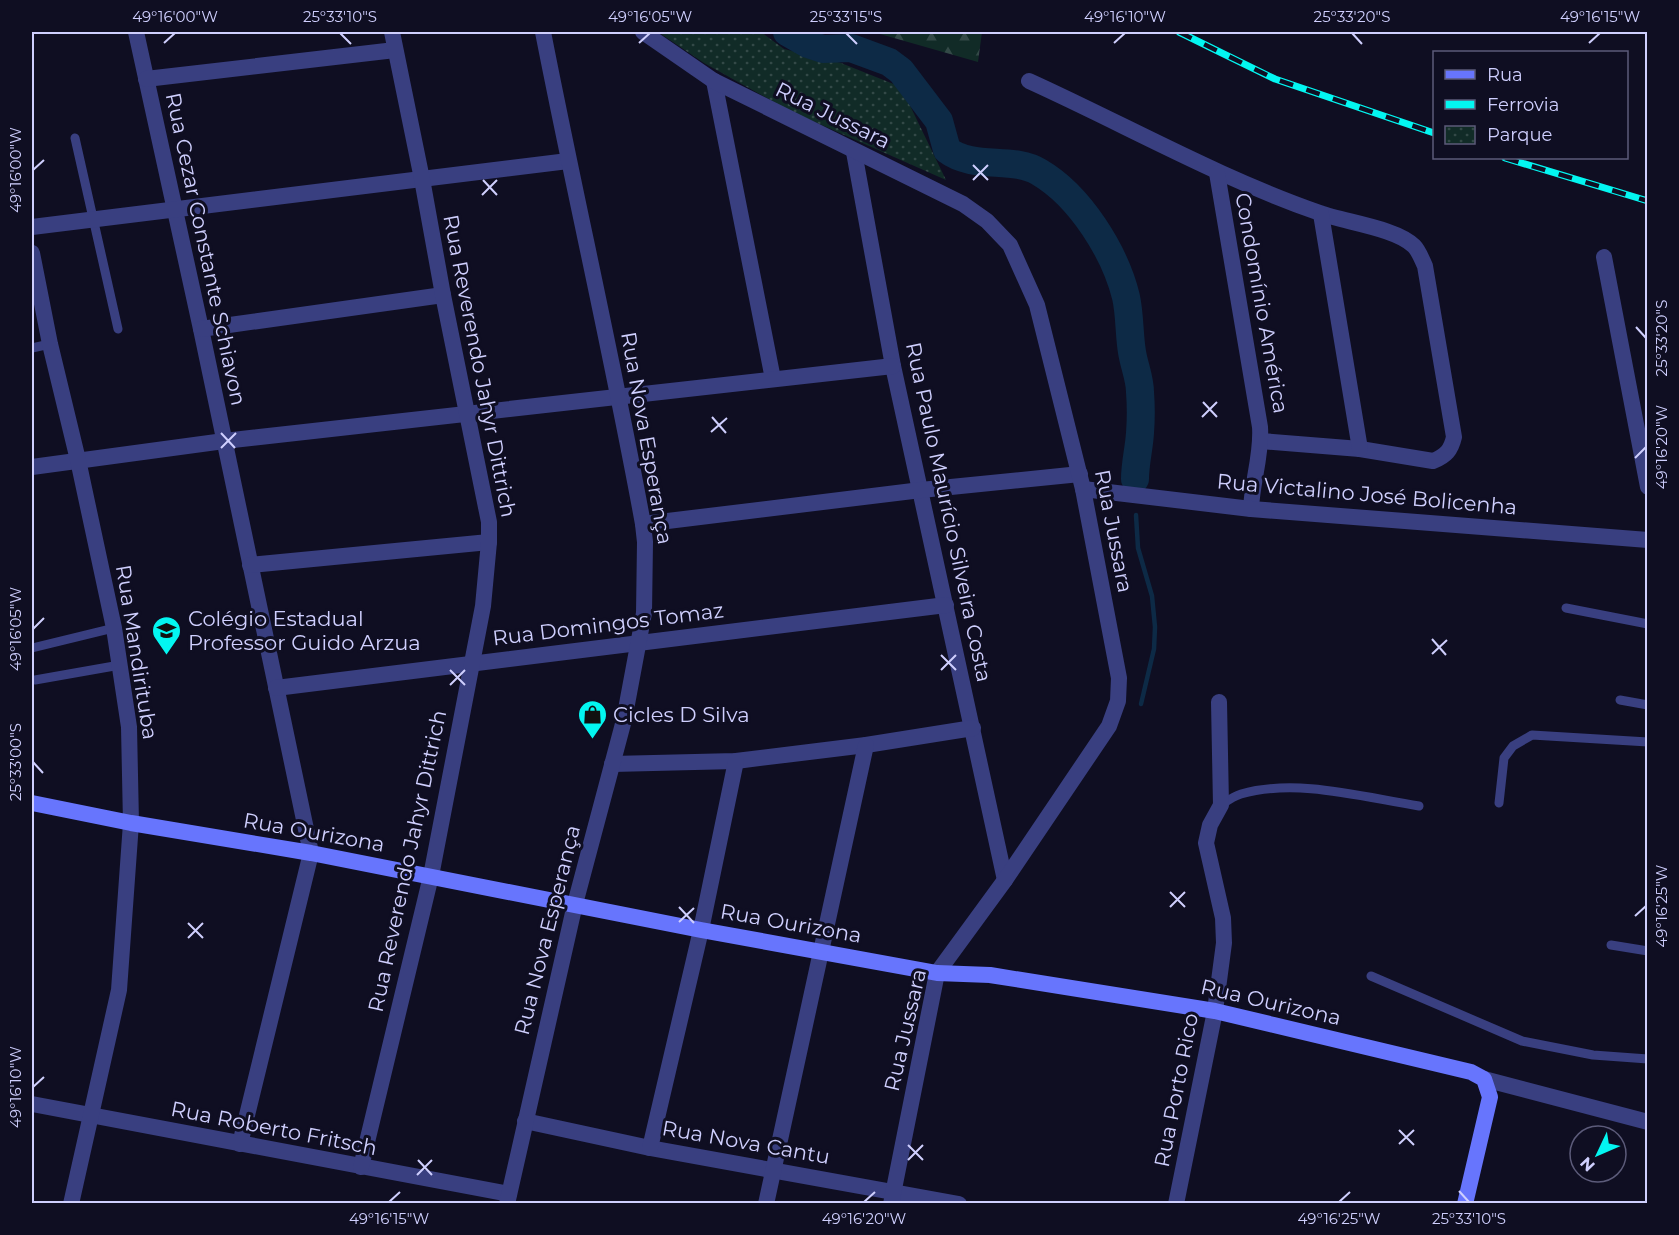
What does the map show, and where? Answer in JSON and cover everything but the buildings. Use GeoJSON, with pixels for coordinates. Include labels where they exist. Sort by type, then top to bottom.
{"type":"FeatureCollection","features":[{"type":"Feature","properties":{"kind":"main road","name":"Rua Ourizona"},"geometry":{"type":"LineString","coordinates":[[32,803],[131,823],[311,853],[700,930],[938,974],[990,975],[1215,1011],[1478,1076]]}},
{"type":"Feature","properties":{"kind":"main road"},"geometry":{"type":"LineString","coordinates":[[1465,1203],[1490,1097],[1478,1076]]}},
{"type":"Feature","properties":{"kind":"street","name":"Rua Cezar Constante Schiavon"},"geometry":{"type":"LineString","coordinates":[[136,32],[201,328],[311,853],[240,1144]]}},
{"type":"Feature","properties":{"kind":"street","name":"Rua Reverendo Jahyr Dittrich"},"geometry":{"type":"LineString","coordinates":[[361,1167],[431,876],[483,606],[489,542],[489,522],[392,32]]}},
{"type":"Feature","properties":{"kind":"street","name":"Rua Nova Esperança"},"geometry":{"type":"LineString","coordinates":[[508,1199],[575,904],[624,720],[644,613],[643,524],[619,395],[568,161],[543,32]]}},
{"type":"Feature","properties":{"kind":"street","name":"Rua Jussara"},"geometry":{"type":"LineString","coordinates":[[643,32],[714,81],[963,204],[987,221],[1010,245],[1037,305],[1082,481],[1119,678],[1118,701],[1109,726],[938,974],[893,1197]]}},
{"type":"Feature","properties":{"kind":"street"},"geometry":{"type":"LineString","coordinates":[[146,79],[395,50]]}},
{"type":"Feature","properties":{"kind":"street"},"geometry":{"type":"LineString","coordinates":[[714,81],[773,379]]}},
{"type":"Feature","properties":{"kind":"street","name":"Condomínio América"},"geometry":{"type":"LineString","coordinates":[[1029,81],[1091,109],[1217,172],[1321,214],[1400,236],[1415,247],[1425,266],[1454,437],[1452,447],[1444,457],[1433,461],[1360,448],[1261,441]]}},
{"type":"Feature","properties":{"kind":"street","name":"Rua Paulo Maurício Silveira Costa"},"geometry":{"type":"LineString","coordinates":[[854,152],[893,366],[1005,880]]}},
{"type":"Feature","properties":{"kind":"street"},"geometry":{"type":"LineString","coordinates":[[32,226],[568,161]]}},
{"type":"Feature","properties":{"kind":"street","name":"Condomínio América"},"geometry":{"type":"LineString","coordinates":[[1217,172],[1260,427],[1261,441],[1251,490],[1251,509]]}},
{"type":"Feature","properties":{"kind":"street"},"geometry":{"type":"LineString","coordinates":[[1321,214],[1360,448]]}},
{"type":"Feature","properties":{"kind":"street","name":"Rua Mandirituba"},"geometry":{"type":"LineString","coordinates":[[32,253],[50,344],[78,460],[114,628],[129,727],[131,823],[119,990],[71,1203]]}},
{"type":"Feature","properties":{"kind":"street"},"geometry":{"type":"LineString","coordinates":[[1604,257],[1647,488]]}},
{"type":"Feature","properties":{"kind":"street"},"geometry":{"type":"LineString","coordinates":[[201,328],[443,295]]}},
{"type":"Feature","properties":{"kind":"street"},"geometry":{"type":"LineString","coordinates":[[32,467],[224,441],[893,366]]}},
{"type":"Feature","properties":{"kind":"street","name":"Rua Victalino José Bolicenha"},"geometry":{"type":"LineString","coordinates":[[643,524],[921,490],[1082,481],[1251,509],[1647,540]]}},
{"type":"Feature","properties":{"kind":"street"},"geometry":{"type":"LineString","coordinates":[[250,565],[489,542]]}},
{"type":"Feature","properties":{"kind":"street","name":"Rua Domingos Tomaz"},"geometry":{"type":"LineString","coordinates":[[276,688],[946,605]]}},
{"type":"Feature","properties":{"kind":"street"},"geometry":{"type":"LineString","coordinates":[[1219,702],[1221,805]]}},
{"type":"Feature","properties":{"kind":"street"},"geometry":{"type":"LineString","coordinates":[[612,764],[736,761],[866,745],[973,728]]}},
{"type":"Feature","properties":{"kind":"street"},"geometry":{"type":"LineString","coordinates":[[766,1203],[866,745]]}},
{"type":"Feature","properties":{"kind":"street"},"geometry":{"type":"LineString","coordinates":[[650,1148],[736,761]]}},
{"type":"Feature","properties":{"kind":"street","name":"Rua Porto Rico"},"geometry":{"type":"LineString","coordinates":[[1176,1203],[1215,1011],[1224,943],[1222,918],[1206,843],[1209,825],[1221,805]]}},
{"type":"Feature","properties":{"kind":"street"},"geometry":{"type":"LineString","coordinates":[[1478,1076],[1647,1122]]}},
{"type":"Feature","properties":{"kind":"street","name":"Rua Roberto Fritsch"},"geometry":{"type":"LineString","coordinates":[[32,1104],[361,1167],[508,1199]]}},
{"type":"Feature","properties":{"kind":"street","name":"Rua Nova Cantu"},"geometry":{"type":"LineString","coordinates":[[525,1121],[893,1197],[959,1203]]}},
{"type":"Feature","properties":{"kind":"lane"},"geometry":{"type":"LineString","coordinates":[[75,138],[118,329]]}},
{"type":"Feature","properties":{"kind":"lane"},"geometry":{"type":"LineString","coordinates":[[32,348],[50,344]]}},
{"type":"Feature","properties":{"kind":"lane"},"geometry":{"type":"LineString","coordinates":[[1566,608],[1647,624]]}},
{"type":"Feature","properties":{"kind":"lane"},"geometry":{"type":"LineString","coordinates":[[32,648],[114,628]]}},
{"type":"Feature","properties":{"kind":"lane"},"geometry":{"type":"LineString","coordinates":[[35,680],[120,664]]}},
{"type":"Feature","properties":{"kind":"lane"},"geometry":{"type":"LineString","coordinates":[[1620,700],[1647,705]]}},
{"type":"Feature","properties":{"kind":"lane"},"geometry":{"type":"LineString","coordinates":[[1499,803],[1504,758],[1513,746],[1532,735],[1647,742]]}},
{"type":"Feature","properties":{"kind":"lane"},"geometry":{"type":"LineString","coordinates":[[1221,805],[1239,795],[1279,787],[1307,788],[1419,806]]}},
{"type":"Feature","properties":{"kind":"lane"},"geometry":{"type":"LineString","coordinates":[[1611,945],[1647,951]]}},
{"type":"Feature","properties":{"kind":"lane"},"geometry":{"type":"LineString","coordinates":[[1371,976],[1522,1041],[1593,1055],[1647,1059]]}},
{"type":"Feature","properties":{"kind":"green space"},"geometry":{"type":"Polygon","coordinates":[[[658,32],[761,32],[784,49],[841,63],[901,87],[946,180],[790,111],[704,63],[658,32]]]}},
{"type":"Feature","properties":{"kind":"green space"},"geometry":{"type":"Polygon","coordinates":[[[873,32],[982,32],[978,62],[873,32]]]}},
{"type":"Feature","properties":{"kind":"waterway"},"geometry":{"type":"LineString","coordinates":[[787,32],[808,44],[823,49],[851,48],[889,62],[901,71],[939,121],[947,150],[969,160],[1029,167],[1054,182],[1082,210],[1114,262],[1126,297],[1140,397],[1140,428],[1135,479]]}},
{"type":"Feature","properties":{"kind":"waterway"},"geometry":{"type":"LineString","coordinates":[[1136,515],[1138,548],[1152,596],[1155,627],[1154,649],[1141,704]]}},
{"type":"Feature","properties":{"kind":"railway"},"geometry":{"type":"LineString","coordinates":[[1179,32],[1275,79],[1433,133]]}},
{"type":"Feature","properties":{"kind":"railway"},"geometry":{"type":"LineString","coordinates":[[1508,159],[1648,201]]}},
{"type":"Feature","properties":{"kind":"place","name":"Colégio Estadual Professor Guido Arzua"},"geometry":{"type":"Point","coordinates":[167,656]}},
{"type":"Feature","properties":{"kind":"place","name":"Cicles D Silva"},"geometry":{"type":"Point","coordinates":[592,740]}}]}
